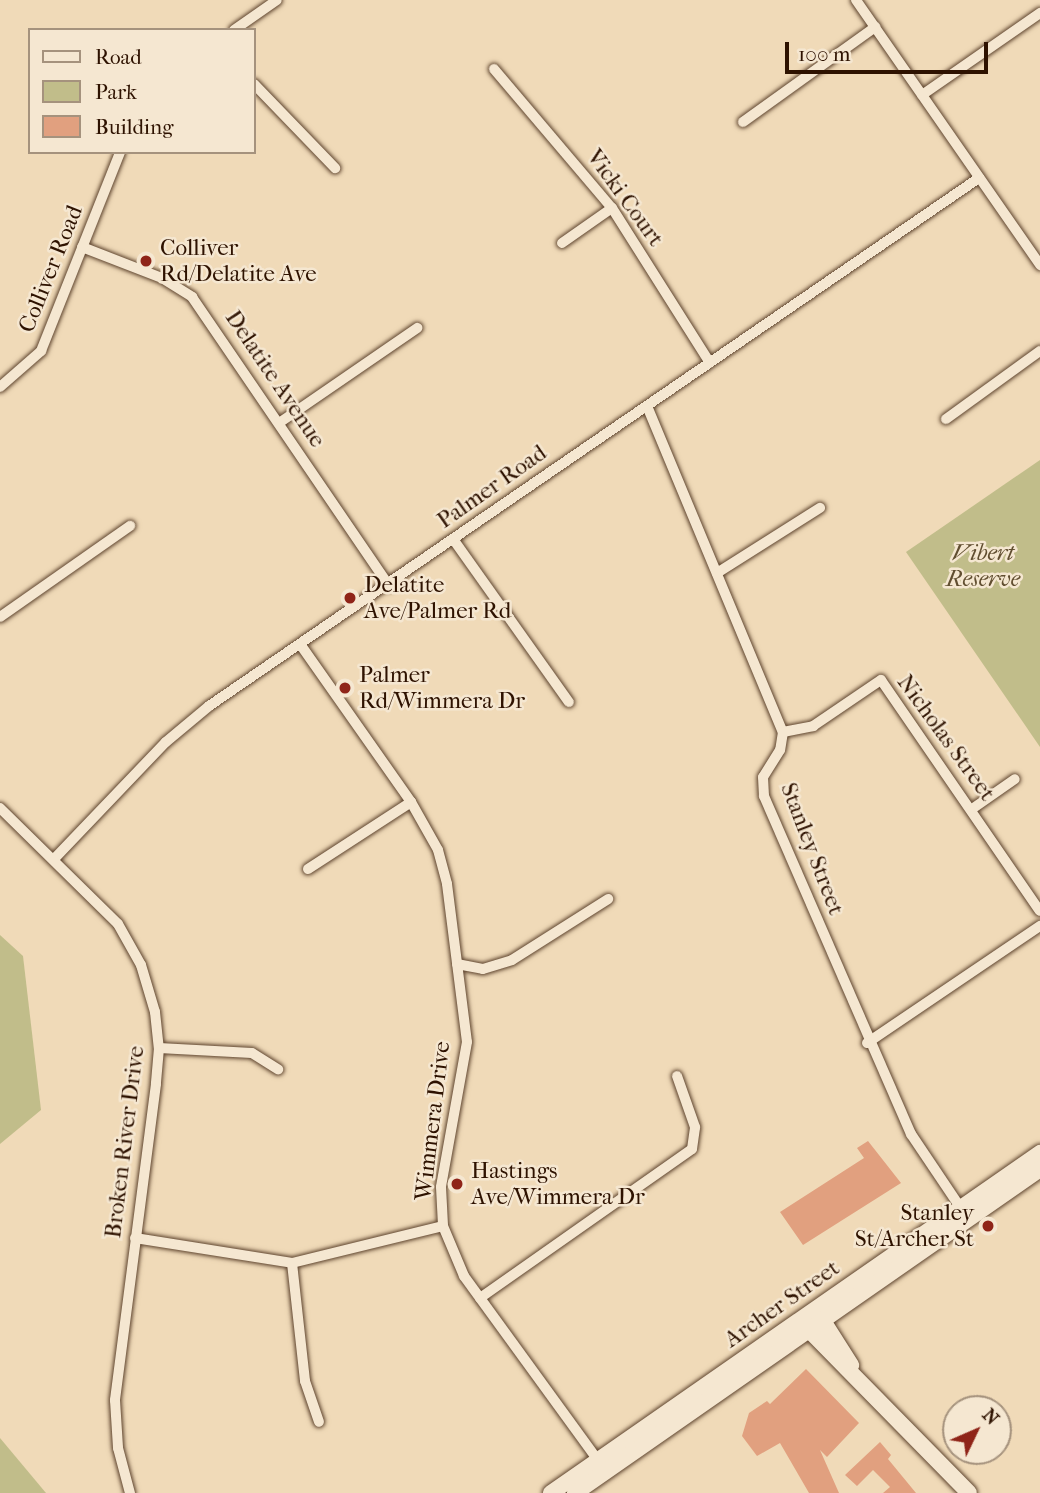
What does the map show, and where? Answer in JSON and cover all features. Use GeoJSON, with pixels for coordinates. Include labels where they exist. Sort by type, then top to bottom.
{"type":"FeatureCollection","features":[{"type":"Feature","properties":{"kind":"main road","name":"Archer Street"},"geometry":{"type":"LineString","coordinates":[[551,1493],[601,1464],[805,1326],[965,1213],[1040,1153]]}},
{"type":"Feature","properties":{"kind":"main road","name":"Archer Street"},"geometry":{"type":"LineString","coordinates":[[965,1213],[1040,1169]]}},
{"type":"Feature","properties":{"kind":"main road"},"geometry":{"type":"LineString","coordinates":[[820,1315],[862,1382]]}},
{"type":"Feature","properties":{"kind":"main road"},"geometry":{"type":"LineString","coordinates":[[805,1326],[969,1493]]}},
{"type":"Feature","properties":{"kind":"main road","name":"Archer Street"},"geometry":{"type":"LineString","coordinates":[[575,1493],[601,1464]]}},
{"type":"Feature","properties":{"kind":"street"},"geometry":{"type":"LineString","coordinates":[[237,28],[275,0]]}},
{"type":"Feature","properties":{"kind":"street"},"geometry":{"type":"LineString","coordinates":[[856,0],[1040,265]]}},
{"type":"Feature","properties":{"kind":"street"},"geometry":{"type":"LineString","coordinates":[[922,95],[1040,13]]}},
{"type":"Feature","properties":{"kind":"street"},"geometry":{"type":"LineString","coordinates":[[743,122],[875,27]]}},
{"type":"Feature","properties":{"kind":"street","name":"Vicki Court"},"geometry":{"type":"LineString","coordinates":[[494,69],[612,208],[710,363]]}},
{"type":"Feature","properties":{"kind":"street"},"geometry":{"type":"LineString","coordinates":[[256,86],[335,167]]}},
{"type":"Feature","properties":{"kind":"street","name":"Colliver Road"},"geometry":{"type":"LineString","coordinates":[[0,387],[41,351],[119,154]]}},
{"type":"Feature","properties":{"kind":"street","name":"Palmer Road"},"geometry":{"type":"LineString","coordinates":[[54,859],[166,742],[209,706],[389,586],[453,539],[979,178]]}},
{"type":"Feature","properties":{"kind":"street"},"geometry":{"type":"LineString","coordinates":[[562,243],[612,208]]}},
{"type":"Feature","properties":{"kind":"street","name":"Delatite Avenue"},"geometry":{"type":"LineString","coordinates":[[82,247],[162,278],[192,298],[389,586]]}},
{"type":"Feature","properties":{"kind":"street"},"geometry":{"type":"LineString","coordinates":[[279,422],[417,328]]}},
{"type":"Feature","properties":{"kind":"street"},"geometry":{"type":"LineString","coordinates":[[946,419],[1040,351]]}},
{"type":"Feature","properties":{"kind":"street"},"geometry":{"type":"LineString","coordinates":[[647,406],[783,732]]}},
{"type":"Feature","properties":{"kind":"street"},"geometry":{"type":"LineString","coordinates":[[717,573],[820,508]]}},
{"type":"Feature","properties":{"kind":"street"},"geometry":{"type":"LineString","coordinates":[[0,617],[130,526]]}},
{"type":"Feature","properties":{"kind":"street"},"geometry":{"type":"LineString","coordinates":[[453,539],[569,702]]}},
{"type":"Feature","properties":{"kind":"street","name":"Wimmera Drive"},"geometry":{"type":"LineString","coordinates":[[300,644],[411,802],[438,850],[467,1042],[441,1187],[443,1226],[464,1276],[601,1464]]}},
{"type":"Feature","properties":{"kind":"street","name":"Nicholas Street"},"geometry":{"type":"LineString","coordinates":[[783,732],[813,726],[881,680],[1040,911]]}},
{"type":"Feature","properties":{"kind":"street","name":"Stanley Street"},"geometry":{"type":"LineString","coordinates":[[783,732],[780,750],[763,777],[764,796],[867,1043],[911,1135],[965,1213]]}},
{"type":"Feature","properties":{"kind":"street"},"geometry":{"type":"LineString","coordinates":[[972,809],[1015,779]]}},
{"type":"Feature","properties":{"kind":"street"},"geometry":{"type":"LineString","coordinates":[[308,869],[411,802]]}},
{"type":"Feature","properties":{"kind":"street","name":"Broken River Drive"},"geometry":{"type":"LineString","coordinates":[[0,808],[102,906],[130,943],[150,988],[159,1048],[114,1423],[130,1493]]}},
{"type":"Feature","properties":{"kind":"street"},"geometry":{"type":"LineString","coordinates":[[457,964],[483,970],[512,960],[608,899]]}},
{"type":"Feature","properties":{"kind":"street"},"geometry":{"type":"LineString","coordinates":[[867,1043],[1040,926]]}},
{"type":"Feature","properties":{"kind":"street"},"geometry":{"type":"LineString","coordinates":[[159,1048],[252,1054],[278,1069]]}},
{"type":"Feature","properties":{"kind":"street"},"geometry":{"type":"LineString","coordinates":[[481,1298],[692,1149],[695,1127],[677,1076]]}},
{"type":"Feature","properties":{"kind":"street"},"geometry":{"type":"LineString","coordinates":[[135,1238],[292,1263],[443,1226]]}},
{"type":"Feature","properties":{"kind":"street"},"geometry":{"type":"LineString","coordinates":[[292,1263],[305,1381],[319,1422]]}},
{"type":"Feature","properties":{"kind":"green space","name":"Vibert Reserve"},"geometry":{"type":"Polygon","coordinates":[[[1040,460],[1040,747],[906,552],[1040,460]]]}},
{"type":"Feature","properties":{"kind":"green space"},"geometry":{"type":"Polygon","coordinates":[[[0,935],[23,956],[41,1110],[0,1144],[0,935]]]}},
{"type":"Feature","properties":{"kind":"green space"},"geometry":{"type":"Polygon","coordinates":[[[0,1438],[46,1493],[0,1493],[0,1438]]]}},
{"type":"Feature","properties":{"kind":"building"},"geometry":{"type":"Polygon","coordinates":[[[868,1141],[901,1183],[803,1245],[780,1212],[864,1158],[857,1148],[868,1141]]]}},
{"type":"Feature","properties":{"kind":"building"},"geometry":{"type":"Polygon","coordinates":[[[806,1369],[859,1423],[827,1457],[820,1450],[839,1493],[809,1493],[780,1443],[757,1456],[742,1436],[749,1413],[767,1401],[770,1404],[806,1369]]]}},
{"type":"Feature","properties":{"kind":"building"},"geometry":{"type":"Polygon","coordinates":[[[880,1442],[891,1455],[888,1459],[916,1493],[883,1493],[890,1487],[873,1470],[857,1486],[845,1475],[880,1442]]]}},
{"type":"Feature","properties":{"kind":"place","name":"Colliver Rd/Delatite Ave"},"geometry":{"type":"Point","coordinates":[146,261]}},
{"type":"Feature","properties":{"kind":"place","name":"Delatite Ave/Palmer Rd"},"geometry":{"type":"Point","coordinates":[350,598]}},
{"type":"Feature","properties":{"kind":"place","name":"Palmer Rd/Wimmera Dr"},"geometry":{"type":"Point","coordinates":[345,688]}},
{"type":"Feature","properties":{"kind":"place","name":"Hastings Ave/Wimmera Dr"},"geometry":{"type":"Point","coordinates":[457,1184]}},
{"type":"Feature","properties":{"kind":"place","name":"Stanley St/Archer St"},"geometry":{"type":"Point","coordinates":[988,1226]}}]}
